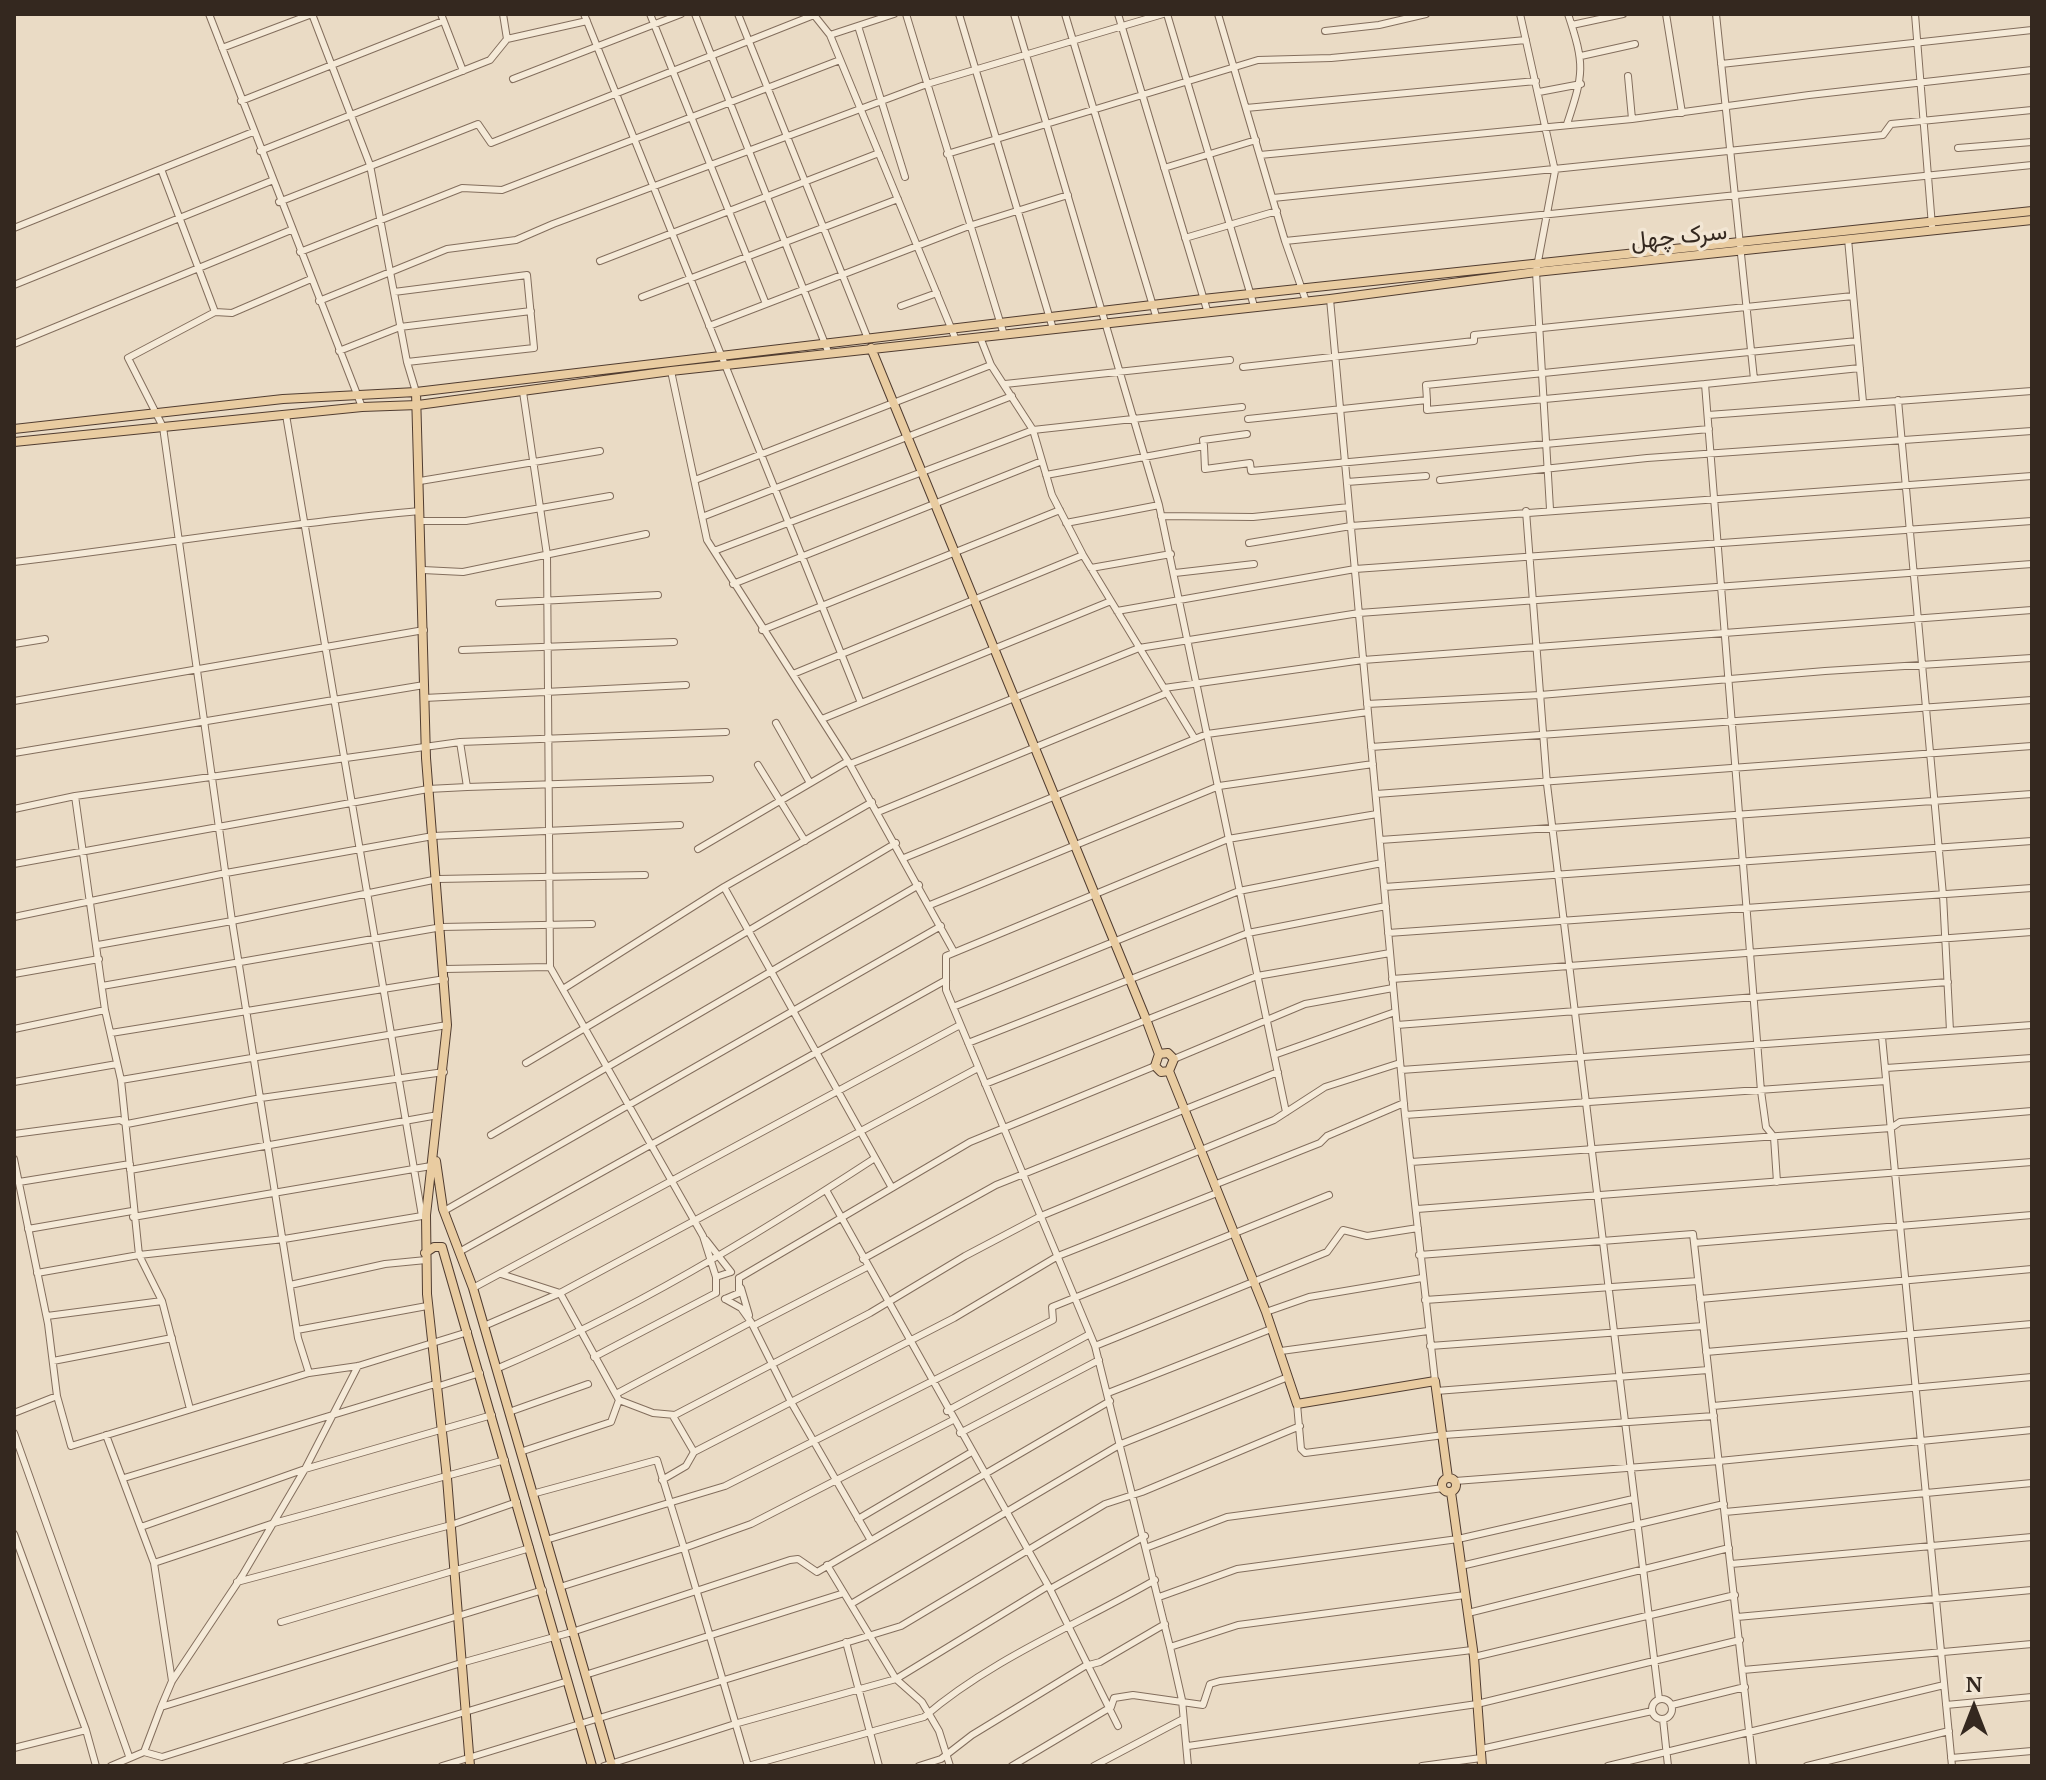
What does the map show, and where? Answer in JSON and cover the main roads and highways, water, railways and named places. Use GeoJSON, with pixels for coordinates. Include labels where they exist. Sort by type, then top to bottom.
{"type":"FeatureCollection","features":[{"type":"Feature","properties":{"kind":"main road"},"geometry":{"type":"LineString","coordinates":[[1742,246],[1932,226],[2032,211]]}},
{"type":"Feature","properties":{"kind":"main road","name":"سرک چهل"},"geometry":{"type":"LineString","coordinates":[[954,336],[1004,335],[1207,310],[1330,299],[1536,268],[1742,246],[1848,239],[1932,226],[2032,220]]}},
{"type":"Feature","properties":{"kind":"main road"},"geometry":{"type":"LineString","coordinates":[[14,442],[362,407],[418,405],[671,371],[872,349],[1001,325],[1153,305],[1536,268]]}},
{"type":"Feature","properties":{"kind":"main road"},"geometry":{"type":"LineString","coordinates":[[14,429],[283,399],[416,392],[824,343],[954,336]]}},
{"type":"Feature","properties":{"kind":"main road"},"geometry":{"type":"LineString","coordinates":[[868,339],[953,554],[974,598],[1146,1019],[1159,1054],[1155,1066],[1161,1072],[1169,1071]]}},
{"type":"Feature","properties":{"kind":"main road"},"geometry":{"type":"LineString","coordinates":[[416,392],[428,789],[442,927],[447,1025],[445,1072],[424,1215],[425,1256],[430,1343],[447,1478],[470,1762]]}},
{"type":"Feature","properties":{"kind":"main road"},"geometry":{"type":"LineString","coordinates":[[1159,1054],[1168,1053],[1174,1059],[1169,1071],[1281,1351],[1297,1404],[1436,1386],[1451,1479],[1456,1486],[1447,1490],[1458,1539],[1468,1613],[1481,1758]]}},
{"type":"Feature","properties":{"kind":"main road"},"geometry":{"type":"LineString","coordinates":[[434,1149],[444,1211],[473,1288],[609,1765]]}},
{"type":"Feature","properties":{"kind":"main road"},"geometry":{"type":"LineString","coordinates":[[425,1256],[434,1247],[442,1247],[544,1590],[592,1766]]}}]}
